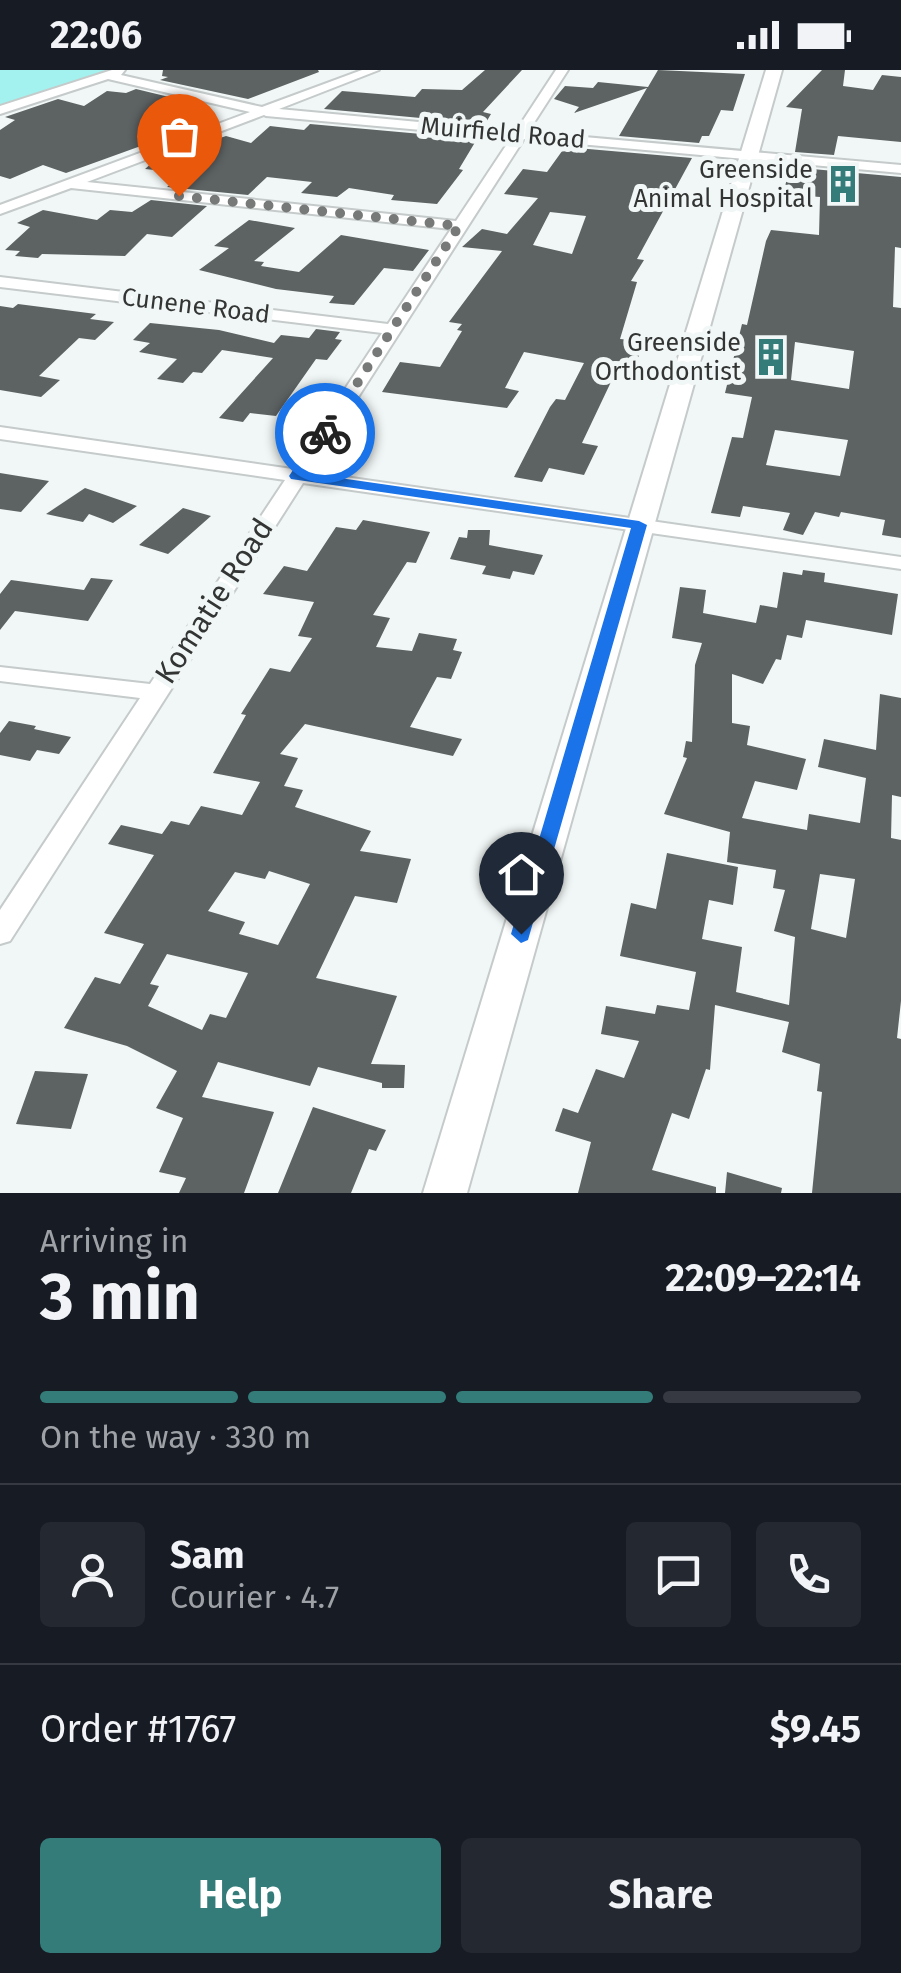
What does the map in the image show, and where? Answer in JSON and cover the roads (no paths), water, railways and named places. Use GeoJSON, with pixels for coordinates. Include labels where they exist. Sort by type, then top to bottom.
{"type":"FeatureCollection","features":[{"type":"Feature","properties":{"kind":"main road"},"geometry":{"type":"LineString","coordinates":[[444,1193],[774,70]]}},
{"type":"Feature","properties":{"kind":"street"},"geometry":{"type":"LineString","coordinates":[[0,110],[123,70]]}},
{"type":"Feature","properties":{"kind":"street"},"geometry":{"type":"LineString","coordinates":[[0,210],[373,70]]}},
{"type":"Feature","properties":{"kind":"street","name":"Komatie Road"},"geometry":{"type":"LineString","coordinates":[[0,933],[562,70]]}},
{"type":"Feature","properties":{"kind":"street","name":"Muirfield Road"},"geometry":{"type":"LineString","coordinates":[[108,75],[266,112],[901,169]]}},
{"type":"Feature","properties":{"kind":"street"},"geometry":{"type":"LineString","coordinates":[[70,184],[459,226]]}},
{"type":"Feature","properties":{"kind":"street","name":"Cunene Road"},"geometry":{"type":"LineString","coordinates":[[0,282],[392,329]]}},
{"type":"Feature","properties":{"kind":"street"},"geometry":{"type":"LineString","coordinates":[[0,432],[901,563]]}},
{"type":"Feature","properties":{"kind":"street"},"geometry":{"type":"LineString","coordinates":[[0,674],[156,692]]}},
{"type":"Feature","properties":{"kind":"place","name":"Greenside Animal Hospital"},"geometry":{"type":"Point","coordinates":[843,184]}},
{"type":"Feature","properties":{"kind":"place","name":"Greenside Orthodontist"},"geometry":{"type":"Point","coordinates":[771,357]}}]}
